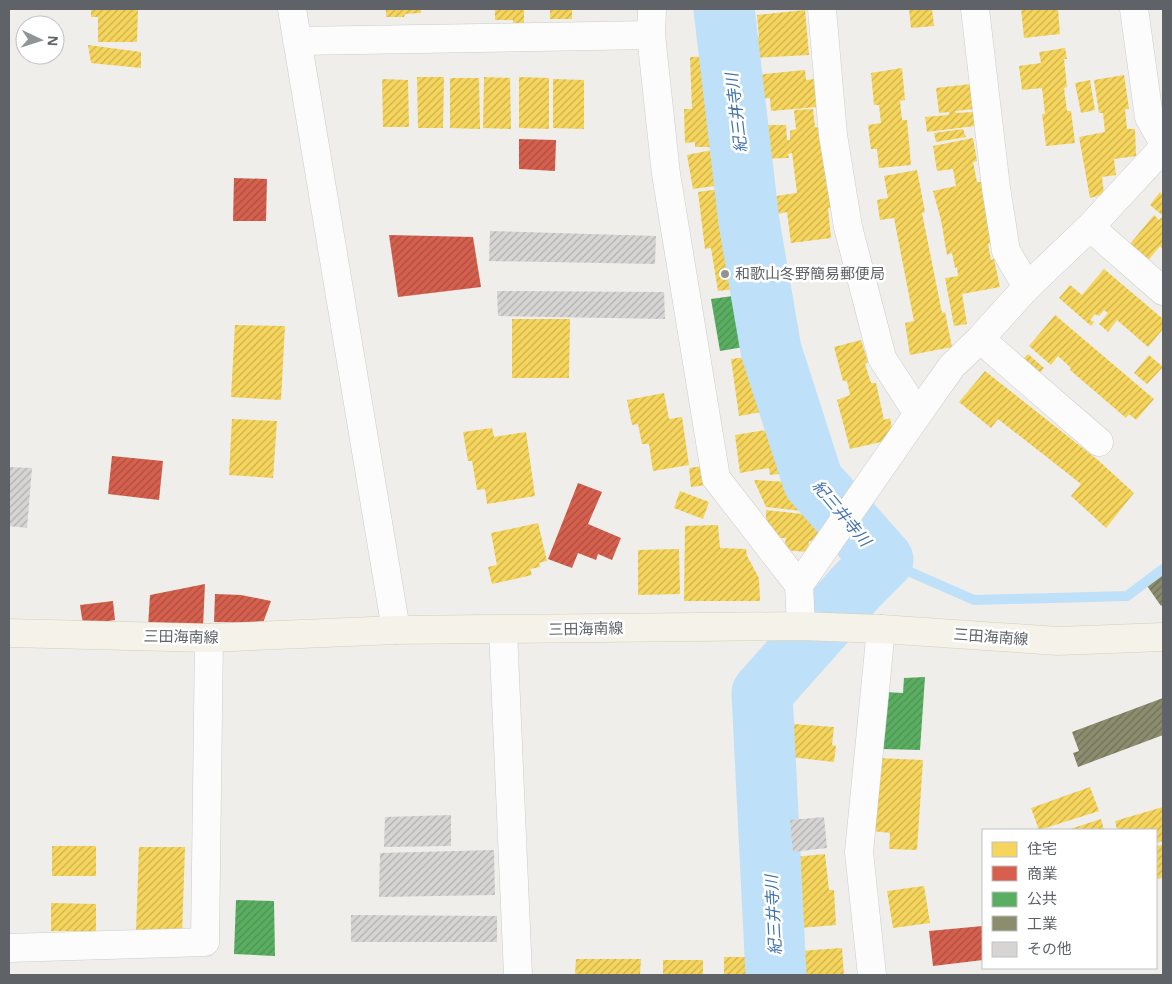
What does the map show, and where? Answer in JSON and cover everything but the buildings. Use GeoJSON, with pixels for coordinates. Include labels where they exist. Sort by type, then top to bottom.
{"type":"FeatureCollection","features":[{"type":"Feature","properties":{"kind":"main road","name":"三田海南線"},"geometry":{"type":"LineString","coordinates":[[9,633],[209,638],[396,630],[801,626],[881,629],[1058,641],[1163,637]]}},
{"type":"Feature","properties":{"kind":"street"},"geometry":{"type":"LineString","coordinates":[[292,9],[396,630]]}},
{"type":"Feature","properties":{"kind":"street"},"geometry":{"type":"LineString","coordinates":[[822,9],[834,135],[848,228],[882,358],[918,414]]}},
{"type":"Feature","properties":{"kind":"street"},"geometry":{"type":"LineString","coordinates":[[975,9],[995,178],[1006,251],[1027,287]]}},
{"type":"Feature","properties":{"kind":"street"},"geometry":{"type":"LineString","coordinates":[[1134,9],[1148,117],[1163,142]]}},
{"type":"Feature","properties":{"kind":"street"},"geometry":{"type":"LineString","coordinates":[[297,40],[652,22],[666,174],[716,478],[799,585],[801,626]]}},
{"type":"Feature","properties":{"kind":"street"},"geometry":{"type":"LineString","coordinates":[[799,585],[952,366],[980,339],[1027,287],[1090,227],[1163,148]]}},
{"type":"Feature","properties":{"kind":"street"},"geometry":{"type":"LineString","coordinates":[[1090,227],[1163,291]]}},
{"type":"Feature","properties":{"kind":"street"},"geometry":{"type":"LineString","coordinates":[[980,339],[1099,442]]}},
{"type":"Feature","properties":{"kind":"street"},"geometry":{"type":"LineString","coordinates":[[872,975],[859,852],[881,629]]}},
{"type":"Feature","properties":{"kind":"street"},"geometry":{"type":"LineString","coordinates":[[503,630],[518,975]]}},
{"type":"Feature","properties":{"kind":"street"},"geometry":{"type":"LineString","coordinates":[[9,948],[205,942],[209,638]]}},
{"type":"Feature","properties":{"kind":"waterway","name":"紀三井寺川"},"geometry":{"type":"LineString","coordinates":[[724,9],[749,222],[771,350],[813,481],[883,560],[857,586],[762,693],[776,975]]}},
{"type":"Feature","properties":{"kind":"waterway"},"geometry":{"type":"LineString","coordinates":[[883,560],[974,600],[1127,596],[1163,569]]}},
{"type":"Feature","properties":{"kind":"place","name":"和歌山冬野簡易郵便局"},"geometry":{"type":"Point","coordinates":[725,274]}}]}
